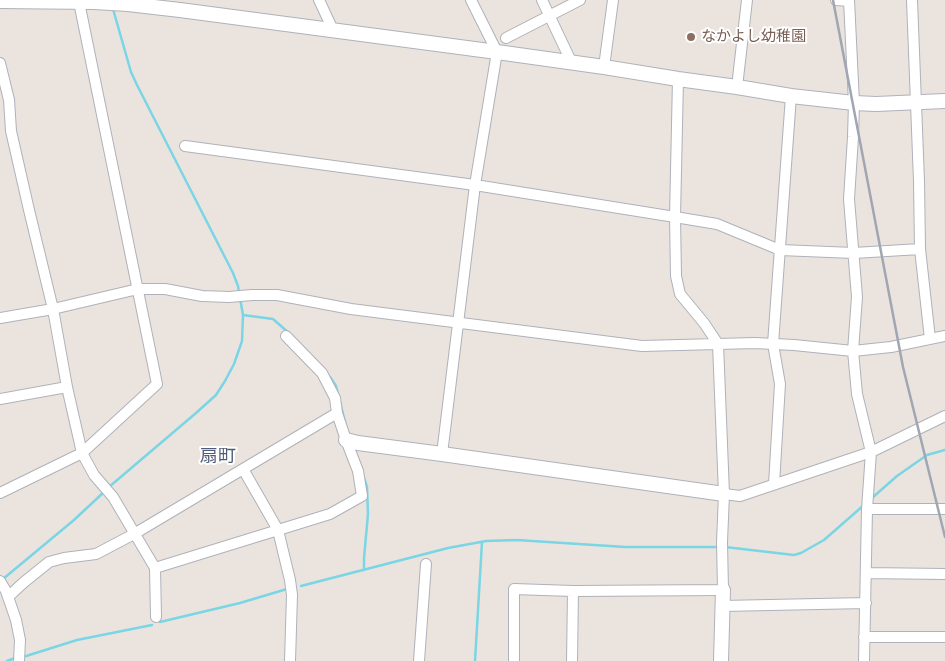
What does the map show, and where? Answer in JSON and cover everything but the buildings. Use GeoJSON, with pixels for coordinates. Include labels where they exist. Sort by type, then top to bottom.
{"type":"FeatureCollection","features":[{"type":"Feature","properties":{"kind":"street"},"geometry":{"type":"LineString","coordinates":[[319,0],[333,30]]}},
{"type":"Feature","properties":{"kind":"street"},"geometry":{"type":"LineString","coordinates":[[442,454],[475,185],[497,52],[472,0]]}},
{"type":"Feature","properties":{"kind":"street"},"geometry":{"type":"LineString","coordinates":[[542,0],[570,57],[569,62]]}},
{"type":"Feature","properties":{"kind":"street"},"geometry":{"type":"LineString","coordinates":[[506,38],[580,0]]}},
{"type":"Feature","properties":{"kind":"street"},"geometry":{"type":"LineString","coordinates":[[604,67],[613,0]]}},
{"type":"Feature","properties":{"kind":"street"},"geometry":{"type":"LineString","coordinates":[[737,87],[747,0]]}},
{"type":"Feature","properties":{"kind":"street"},"geometry":{"type":"LineString","coordinates":[[836,0],[849,1],[854,103],[849,199],[857,297],[853,351],[857,394],[871,452],[867,509],[864,661]]}},
{"type":"Feature","properties":{"kind":"street"},"geometry":{"type":"LineString","coordinates":[[912,0],[920,249],[930,339]]}},
{"type":"Feature","properties":{"kind":"street"},"geometry":{"type":"LineString","coordinates":[[0,1],[132,2],[569,62],[791,96],[876,104],[945,101]]}},
{"type":"Feature","properties":{"kind":"street"},"geometry":{"type":"LineString","coordinates":[[0,493],[82,453],[157,384],[79,2]]}},
{"type":"Feature","properties":{"kind":"street"},"geometry":{"type":"LineString","coordinates":[[0,63],[9,100],[11,130],[53,309],[67,387],[82,453],[94,475],[113,497],[154,568],[156,617]]}},
{"type":"Feature","properties":{"kind":"street"},"geometry":{"type":"LineString","coordinates":[[678,80],[675,217],[676,276],[680,294],[704,323],[718,344],[724,494],[721,661]]}},
{"type":"Feature","properties":{"kind":"street"},"geometry":{"type":"LineString","coordinates":[[774,484],[780,384],[773,344],[791,96]]}},
{"type":"Feature","properties":{"kind":"street"},"geometry":{"type":"LineString","coordinates":[[185,146],[475,185],[717,224],[780,250],[854,253],[920,249]]}},
{"type":"Feature","properties":{"kind":"street"},"geometry":{"type":"LineString","coordinates":[[0,318],[53,309],[138,289],[165,289],[202,296],[276,295],[351,308],[642,346],[755,343],[853,351],[891,347],[945,336]]}},
{"type":"Feature","properties":{"kind":"street"},"geometry":{"type":"LineString","coordinates":[[154,568],[330,514],[362,496],[358,471],[336,413],[335,398],[322,373],[286,336]]}},
{"type":"Feature","properties":{"kind":"street"},"geometry":{"type":"LineString","coordinates":[[0,399],[67,387]]}},
{"type":"Feature","properties":{"kind":"street"},"geometry":{"type":"LineString","coordinates":[[7,594],[50,562],[64,558],[96,554],[134,534],[336,413]]}},
{"type":"Feature","properties":{"kind":"street"},"geometry":{"type":"LineString","coordinates":[[346,440],[740,496],[871,452],[945,416]]}},
{"type":"Feature","properties":{"kind":"street"},"geometry":{"type":"LineString","coordinates":[[243,469],[278,530],[292,596],[290,661]]}},
{"type":"Feature","properties":{"kind":"street"},"geometry":{"type":"LineString","coordinates":[[867,509],[945,509]]}},
{"type":"Feature","properties":{"kind":"street"},"geometry":{"type":"LineString","coordinates":[[419,661],[426,564]]}},
{"type":"Feature","properties":{"kind":"street"},"geometry":{"type":"LineString","coordinates":[[866,573],[945,574]]}},
{"type":"Feature","properties":{"kind":"street"},"geometry":{"type":"LineString","coordinates":[[0,581],[7,594],[16,620],[20,640],[19,658]]}},
{"type":"Feature","properties":{"kind":"street"},"geometry":{"type":"LineString","coordinates":[[514,661],[514,589],[573,591],[723,590]]}},
{"type":"Feature","properties":{"kind":"street"},"geometry":{"type":"LineString","coordinates":[[572,661],[573,591]]}},
{"type":"Feature","properties":{"kind":"street"},"geometry":{"type":"LineString","coordinates":[[722,606],[866,603]]}},
{"type":"Feature","properties":{"kind":"street"},"geometry":{"type":"LineString","coordinates":[[864,637],[945,637]]}},
{"type":"Feature","properties":{"kind":"waterway"},"geometry":{"type":"LineString","coordinates":[[113,9],[131,72],[233,273],[239,293]]}},
{"type":"Feature","properties":{"kind":"waterway"},"geometry":{"type":"LineString","coordinates":[[109,487],[216,395],[234,364],[242,341],[243,315],[240,298]]}},
{"type":"Feature","properties":{"kind":"waterway"},"geometry":{"type":"LineString","coordinates":[[243,315],[273,319],[289,333]]}},
{"type":"Feature","properties":{"kind":"waterway"},"geometry":{"type":"LineString","coordinates":[[298,342],[320,365]]}},
{"type":"Feature","properties":{"kind":"waterway"},"geometry":{"type":"LineString","coordinates":[[330,377],[336,386],[338,394]]}},
{"type":"Feature","properties":{"kind":"waterway"},"geometry":{"type":"LineString","coordinates":[[340,402],[346,426]]}},
{"type":"Feature","properties":{"kind":"waterway"},"geometry":{"type":"LineString","coordinates":[[872,498],[897,476],[927,455],[945,450]]}},
{"type":"Feature","properties":{"kind":"waterway"},"geometry":{"type":"LineString","coordinates":[[363,475],[367,487],[368,514],[364,570]]}},
{"type":"Feature","properties":{"kind":"waterway"},"geometry":{"type":"LineString","coordinates":[[3,579],[74,520],[105,491]]}},
{"type":"Feature","properties":{"kind":"waterway"},"geometry":{"type":"LineString","coordinates":[[725,547],[794,555],[801,553],[824,540],[864,505]]}},
{"type":"Feature","properties":{"kind":"waterway"},"geometry":{"type":"LineString","coordinates":[[301,586],[448,548],[486,541],[517,540],[625,547],[719,547]]}},
{"type":"Feature","properties":{"kind":"waterway"},"geometry":{"type":"LineString","coordinates":[[475,661],[482,542]]}},
{"type":"Feature","properties":{"kind":"waterway"},"geometry":{"type":"LineString","coordinates":[[160,622],[240,603],[287,589]]}},
{"type":"Feature","properties":{"kind":"waterway"},"geometry":{"type":"LineString","coordinates":[[23,657],[77,640],[152,625]]}},
{"type":"Feature","properties":{"kind":"waterway"},"geometry":{"type":"LineString","coordinates":[[7,661],[15,658]]}},
{"type":"Feature","properties":{"kind":"railway"},"geometry":{"type":"LineString","coordinates":[[833,0],[903,367],[945,537]]}},
{"type":"Feature","properties":{"kind":"place","name":"なかよし幼稚園"},"geometry":{"type":"Point","coordinates":[691,37]}},
{"type":"Feature","properties":{"kind":"district","name":"扇町"},"geometry":{"type":"Point","coordinates":[218,458]}}]}
